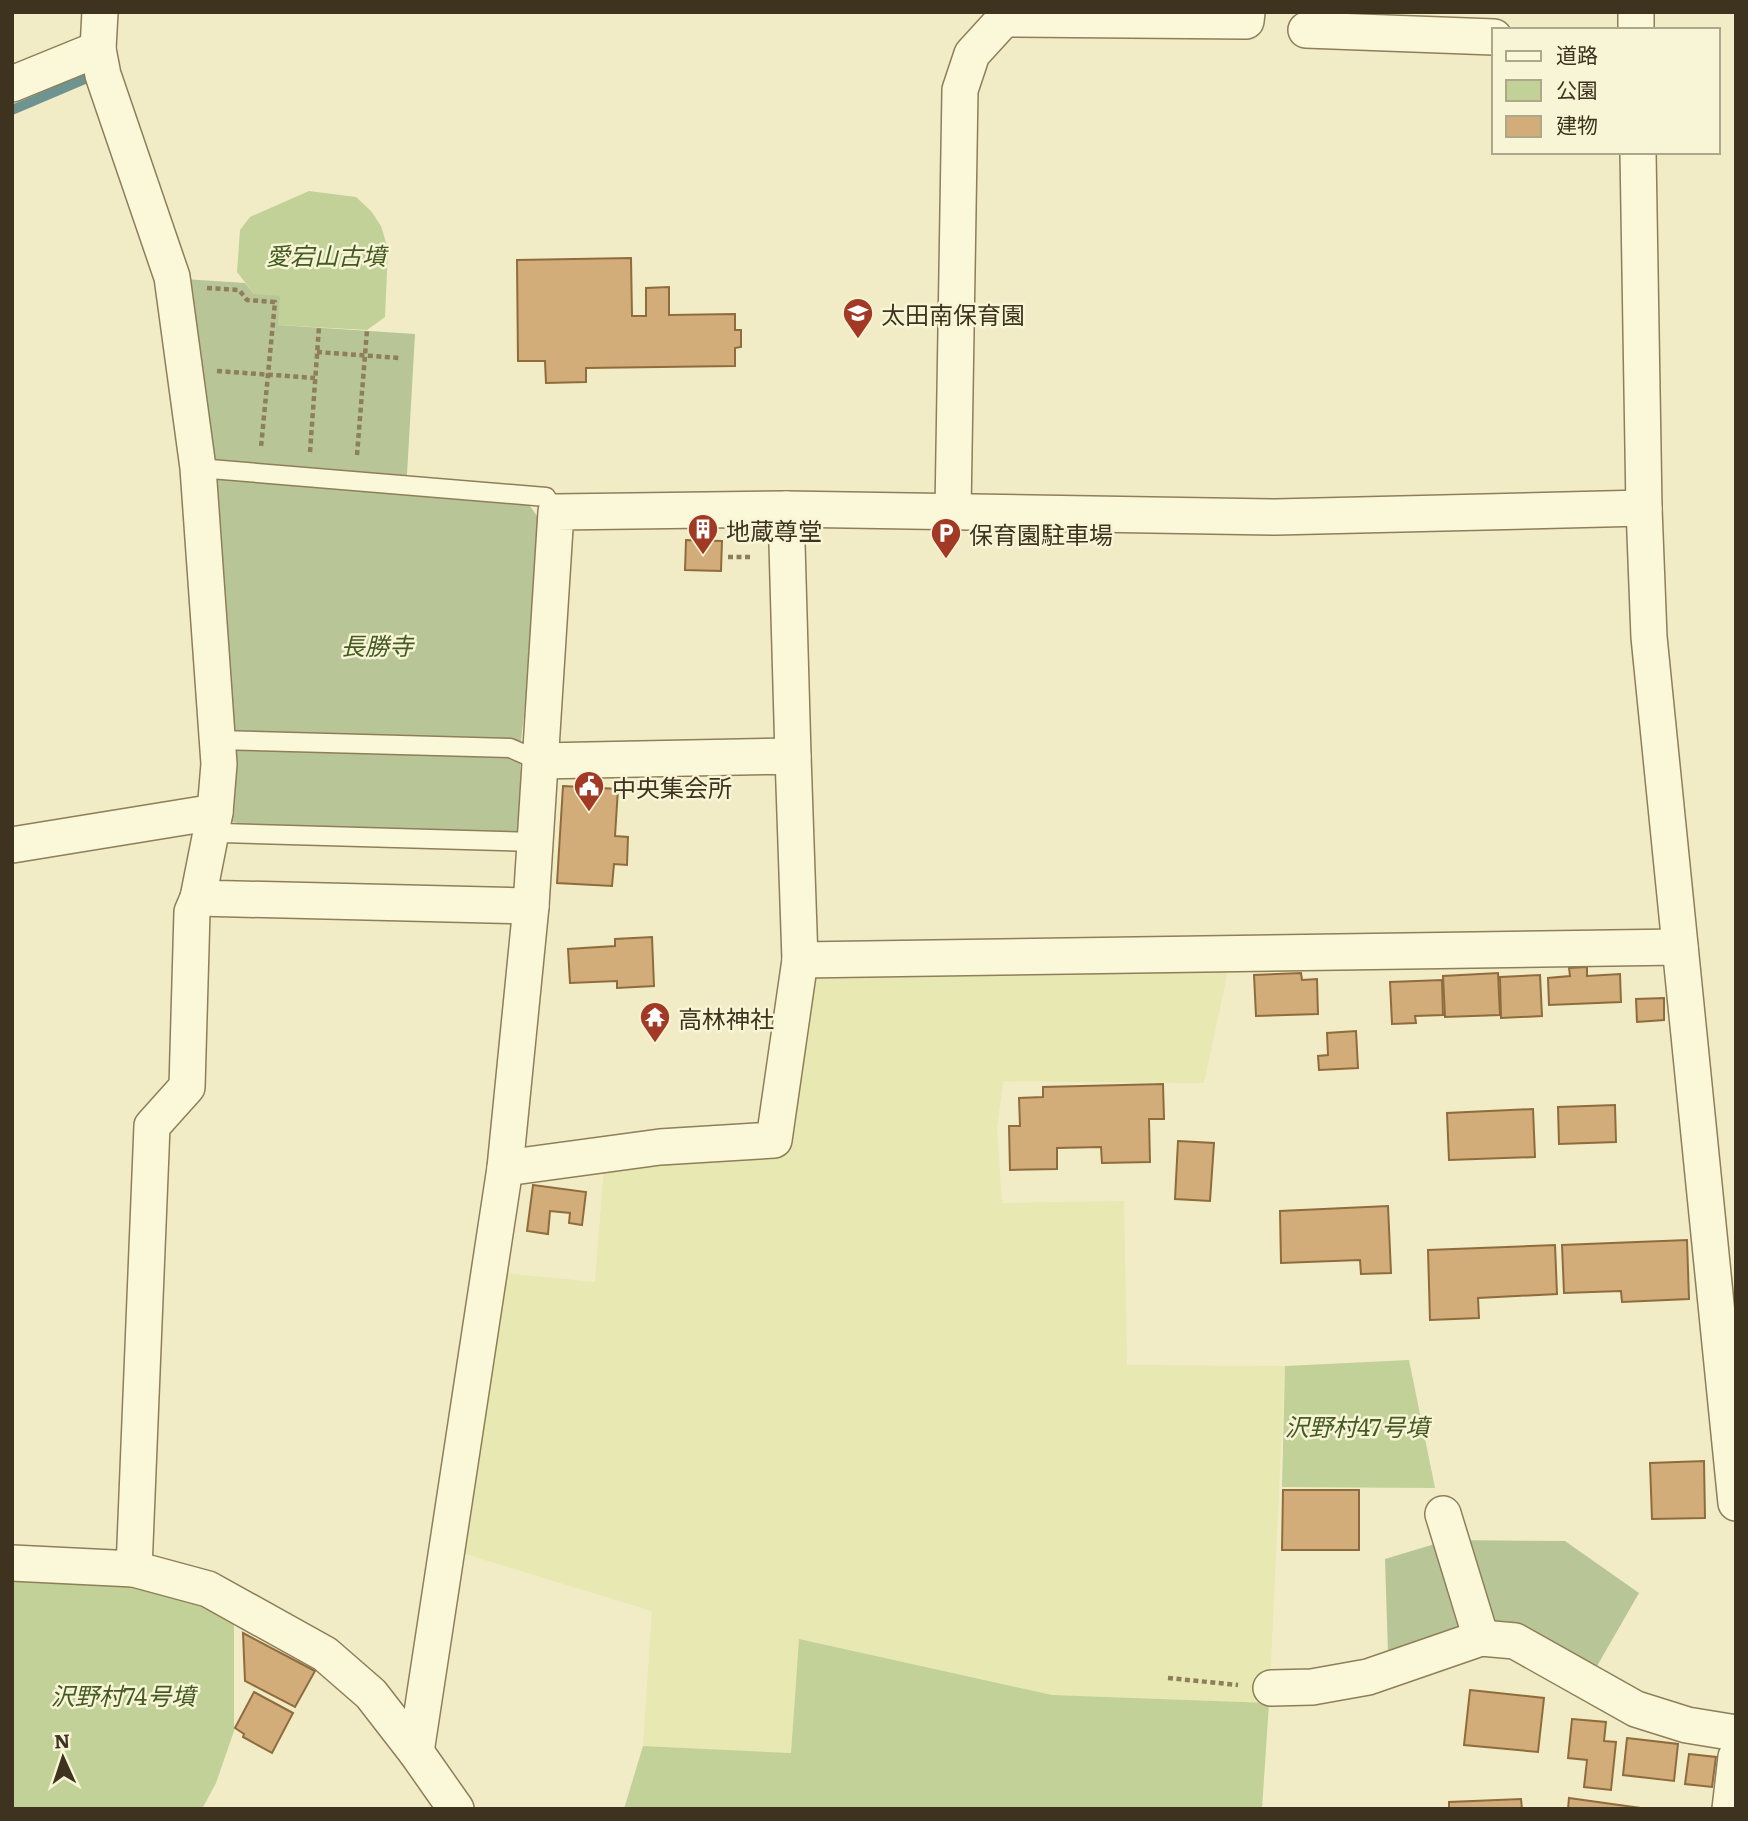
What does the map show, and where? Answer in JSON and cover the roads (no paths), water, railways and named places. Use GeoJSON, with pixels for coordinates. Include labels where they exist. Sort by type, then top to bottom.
{"type":"FeatureCollection","features":[{"type":"Feature","properties":{"kind":"street"},"geometry":{"type":"LineString","coordinates":[[100,12],[98,49],[103,75],[172,277],[198,468],[219,764],[212,824],[198,898],[192,912],[187,1087],[152,1126],[134,1569]]}},
{"type":"Feature","properties":{"kind":"street"},"geometry":{"type":"LineString","coordinates":[[953,512],[960,90],[972,54],[1005,16],[1246,21],[1247,12]]}},
{"type":"Feature","properties":{"kind":"street"},"geometry":{"type":"LineString","coordinates":[[1306,30],[1492,37]]}},
{"type":"Feature","properties":{"kind":"street"},"geometry":{"type":"LineString","coordinates":[[12,84],[98,49]]}},
{"type":"Feature","properties":{"kind":"street"},"geometry":{"type":"LineString","coordinates":[[1638,154],[1649,637],[1736,1503]]}},
{"type":"Feature","properties":{"kind":"street"},"geometry":{"type":"LineString","coordinates":[[416,1752],[505,1168],[531,906],[556,512],[786,509],[1276,517],[1644,508]]}},
{"type":"Feature","properties":{"kind":"street"},"geometry":{"type":"LineString","coordinates":[[505,1168],[660,1147],[774,1140],[800,960],[786,509]]}},
{"type":"Feature","properties":{"kind":"street"},"geometry":{"type":"LineString","coordinates":[[540,761],[793,756]]}},
{"type":"Feature","properties":{"kind":"street"},"geometry":{"type":"LineString","coordinates":[[12,845],[212,824]]}},
{"type":"Feature","properties":{"kind":"street"},"geometry":{"type":"LineString","coordinates":[[198,898],[531,906]]}},
{"type":"Feature","properties":{"kind":"street"},"geometry":{"type":"LineString","coordinates":[[800,960],[1680,947]]}},
{"type":"Feature","properties":{"kind":"street"},"geometry":{"type":"LineString","coordinates":[[1443,1514],[1480,1638]]}},
{"type":"Feature","properties":{"kind":"street"},"geometry":{"type":"LineString","coordinates":[[12,1563],[134,1569],[208,1589],[326,1654],[371,1694],[456,1809]]}},
{"type":"Feature","properties":{"kind":"street"},"geometry":{"type":"LineString","coordinates":[[1271,1688],[1312,1687],[1368,1678],[1480,1638],[1516,1640],[1636,1709],[1687,1725],[1736,1733]]}},
{"type":"Feature","properties":{"kind":"street"},"geometry":{"type":"LineString","coordinates":[[1730,1809],[1736,1758]]}},
{"type":"Feature","properties":{"kind":"lane"},"geometry":{"type":"LineString","coordinates":[[198,468],[545,497],[556,512]]}},
{"type":"Feature","properties":{"kind":"lane"},"geometry":{"type":"LineString","coordinates":[[217,740],[510,748],[540,761]]}},
{"type":"Feature","properties":{"kind":"lane"},"geometry":{"type":"LineString","coordinates":[[212,824],[222,833],[535,842]]}},
{"type":"Feature","properties":{"kind":"waterway"},"geometry":{"type":"LineString","coordinates":[[12,110],[85,79]]}},
{"type":"Feature","properties":{"kind":"place","name":"太田南保育園"},"geometry":{"type":"Point","coordinates":[858,340]}},
{"type":"Feature","properties":{"kind":"place","name":"地蔵尊堂"},"geometry":{"type":"Point","coordinates":[703,556]}},
{"type":"Feature","properties":{"kind":"place","name":"保育園駐車場"},"geometry":{"type":"Point","coordinates":[946,560]}},
{"type":"Feature","properties":{"kind":"place","name":"中央集会所"},"geometry":{"type":"Point","coordinates":[589,813]}},
{"type":"Feature","properties":{"kind":"place","name":"高林神社"},"geometry":{"type":"Point","coordinates":[655,1044]}},
{"type":"Feature","properties":{"kind":"park label","name":"愛宕山古墳"},"geometry":{"type":"Point","coordinates":[326,254]}},
{"type":"Feature","properties":{"kind":"park label","name":"長勝寺"},"geometry":{"type":"Point","coordinates":[377,644]}},
{"type":"Feature","properties":{"kind":"park label","name":"沢野村47号墳"},"geometry":{"type":"Point","coordinates":[1357,1425]}},
{"type":"Feature","properties":{"kind":"park label","name":"沢野村74号墳"},"geometry":{"type":"Point","coordinates":[123,1694]}}]}
